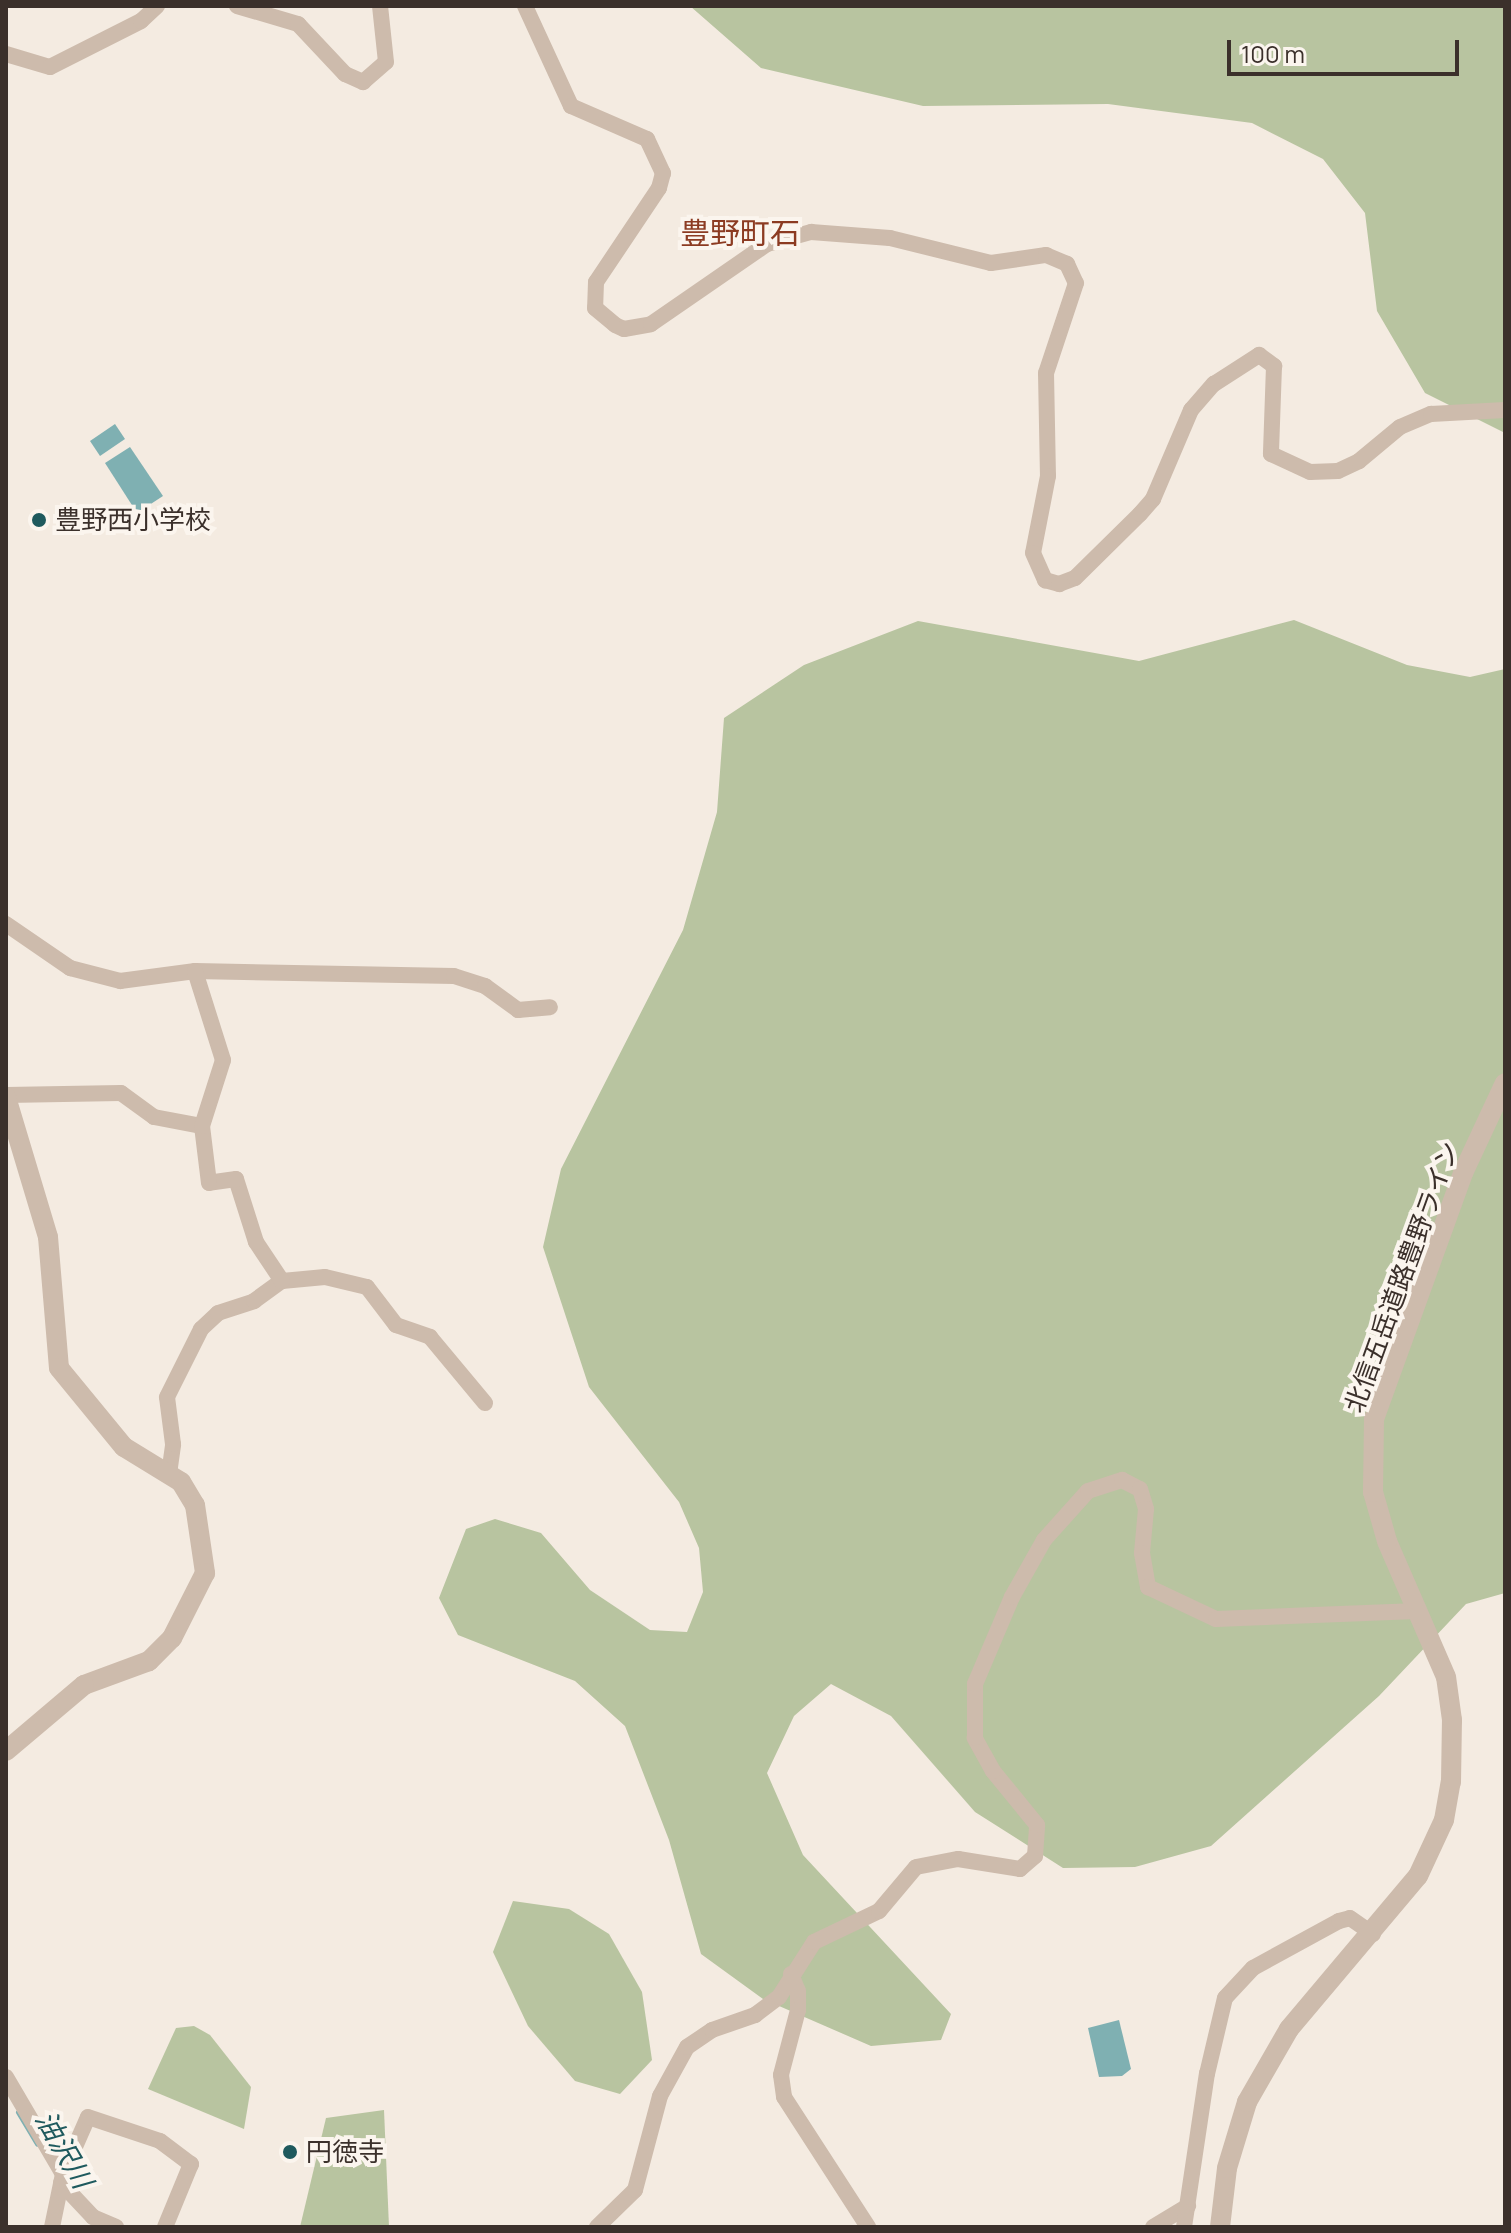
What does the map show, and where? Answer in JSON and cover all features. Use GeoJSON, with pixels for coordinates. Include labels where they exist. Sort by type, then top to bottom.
{"type":"FeatureCollection","features":[{"type":"Feature","properties":{"kind":"street"},"geometry":{"type":"LineString","coordinates":[[6,54],[50,67],[141,21],[157,6]]}},
{"type":"Feature","properties":{"kind":"street"},"geometry":{"type":"LineString","coordinates":[[237,6],[298,24],[345,74],[363,82],[386,62],[380,6]]}},
{"type":"Feature","properties":{"kind":"street"},"geometry":{"type":"LineString","coordinates":[[525,6],[571,106],[647,139],[663,173],[659,188],[596,282],[595,308],[615,325],[624,329],[651,324],[767,244],[811,232],[890,238],[991,263],[1015,264],[1046,255],[1067,264],[1076,283],[1046,373],[1048,476],[1033,553],[1045,580],[1059,584],[1075,578],[1140,514],[1153,499],[1191,410],[1214,384],[1259,355],[1274,366],[1271,454],[1310,472],[1338,471],[1359,461],[1422,416],[1505,410]]}},
{"type":"Feature","properties":{"kind":"street"},"geometry":{"type":"LineString","coordinates":[[6,924],[70,968],[120,981],[195,971],[454,976],[485,986],[518,1010],[550,1007]]}},
{"type":"Feature","properties":{"kind":"street"},"geometry":{"type":"LineString","coordinates":[[195,971],[223,1060],[202,1126],[209,1183],[236,1179],[256,1242],[282,1281]]}},
{"type":"Feature","properties":{"kind":"street","name":"北信五岳道路豊野ライン"},"geometry":{"type":"LineString","coordinates":[[1220,2227],[1227,2168],[1247,2102],[1289,2029],[1373,1934],[1418,1876],[1444,1820],[1451,1782],[1452,1720],[1446,1677],[1387,1541],[1373,1492],[1374,1419],[1463,1173],[1505,1083]]}},
{"type":"Feature","properties":{"kind":"street"},"geometry":{"type":"LineString","coordinates":[[6,1751],[84,1685],[149,1661],[172,1638],[205,1573],[195,1505],[169,1474],[124,1447],[59,1368],[48,1237],[6,1096],[121,1093],[154,1117],[202,1126]]}},
{"type":"Feature","properties":{"kind":"street"},"geometry":{"type":"LineString","coordinates":[[169,1474],[173,1444],[167,1397],[201,1329],[218,1313],[254,1301],[282,1281],[325,1277],[367,1287],[396,1325],[430,1337],[485,1403]]}},
{"type":"Feature","properties":{"kind":"street"},"geometry":{"type":"LineString","coordinates":[[597,2227],[635,2190],[660,2096],[687,2047],[712,2030],[755,2015],[779,1997],[814,1942],[879,1911],[916,1867],[958,1859],[1020,1869],[1035,1856],[1037,1825],[993,1771],[975,1738],[975,1684],[1012,1597],[1044,1540],[1088,1491],[1122,1480],[1140,1489],[1146,1509],[1142,1553],[1148,1587],[1216,1619],[1417,1611]]}},
{"type":"Feature","properties":{"kind":"street"},"geometry":{"type":"LineString","coordinates":[[1184,2227],[1207,2074],[1225,1998],[1253,1968],[1339,1921],[1350,1918],[1373,1934]]}},
{"type":"Feature","properties":{"kind":"street"},"geometry":{"type":"LineString","coordinates":[[791,1974],[798,1991],[798,2010],[781,2075],[784,2097],[868,2227]]}},
{"type":"Feature","properties":{"kind":"street"},"geometry":{"type":"LineString","coordinates":[[6,2077],[61,2182],[93,2217],[116,2227]]}},
{"type":"Feature","properties":{"kind":"street"},"geometry":{"type":"LineString","coordinates":[[52,2227],[61,2182],[88,2117],[160,2141],[191,2164],[165,2227]]}},
{"type":"Feature","properties":{"kind":"street"},"geometry":{"type":"LineString","coordinates":[[1153,2227],[1188,2206]]}},
{"type":"Feature","properties":{"kind":"green space"},"geometry":{"type":"Polygon","coordinates":[[[690,6],[1505,6],[1505,433],[1425,393],[1377,311],[1365,213],[1323,159],[1252,123],[1108,104],[923,106],[761,68],[690,6]]]}},
{"type":"Feature","properties":{"kind":"green space"},"geometry":{"type":"Polygon","coordinates":[[[1294,620],[1407,665],[1470,677],[1505,669],[1505,1593],[1466,1604],[1379,1696],[1211,1846],[1135,1867],[1063,1868],[975,1812],[891,1716],[831,1684],[794,1716],[767,1773],[803,1855],[951,2014],[941,2040],[871,2046],[763,1999],[701,1954],[669,1840],[625,1726],[575,1681],[458,1635],[439,1598],[466,1529],[495,1519],[541,1533],[590,1590],[650,1630],[687,1632],[703,1592],[699,1548],[679,1502],[589,1387],[543,1247],[561,1169],[683,930],[717,812],[724,718],[804,665],[918,621],[1139,661],[1294,620]]]}},
{"type":"Feature","properties":{"kind":"green space"},"geometry":{"type":"Polygon","coordinates":[[[513,1901],[569,1909],[609,1934],[642,1992],[652,2060],[620,2094],[575,2081],[528,2026],[493,1952],[513,1901]]]}},
{"type":"Feature","properties":{"kind":"green space"},"geometry":{"type":"Polygon","coordinates":[[[194,2026],[210,2035],[251,2087],[244,2129],[148,2089],[176,2028],[194,2026]]]}},
{"type":"Feature","properties":{"kind":"green space"},"geometry":{"type":"Polygon","coordinates":[[[384,2110],[389,2227],[300,2227],[326,2118],[384,2110]]]}},
{"type":"Feature","properties":{"kind":"water"},"geometry":{"type":"Polygon","coordinates":[[[115,424],[125,439],[100,456],[90,441],[115,424]]]}},
{"type":"Feature","properties":{"kind":"water"},"geometry":{"type":"Polygon","coordinates":[[[130,447],[163,496],[137,513],[105,463],[130,447]]]}},
{"type":"Feature","properties":{"kind":"water"},"geometry":{"type":"Polygon","coordinates":[[[1119,2020],[1131,2069],[1122,2076],[1099,2077],[1088,2028],[1119,2020]]]}},
{"type":"Feature","properties":{"kind":"waterway","name":"油沢川"},"geometry":{"type":"LineString","coordinates":[[18,2112],[37,2144]]}},
{"type":"Feature","properties":{"kind":"place","name":"豊野西小学校"},"geometry":{"type":"Point","coordinates":[39,520]}},
{"type":"Feature","properties":{"kind":"place","name":"円徳寺"},"geometry":{"type":"Point","coordinates":[290,2152]}},
{"type":"Feature","properties":{"kind":"district","name":"豊野町石"},"geometry":{"type":"Point","coordinates":[740,233]}}]}
